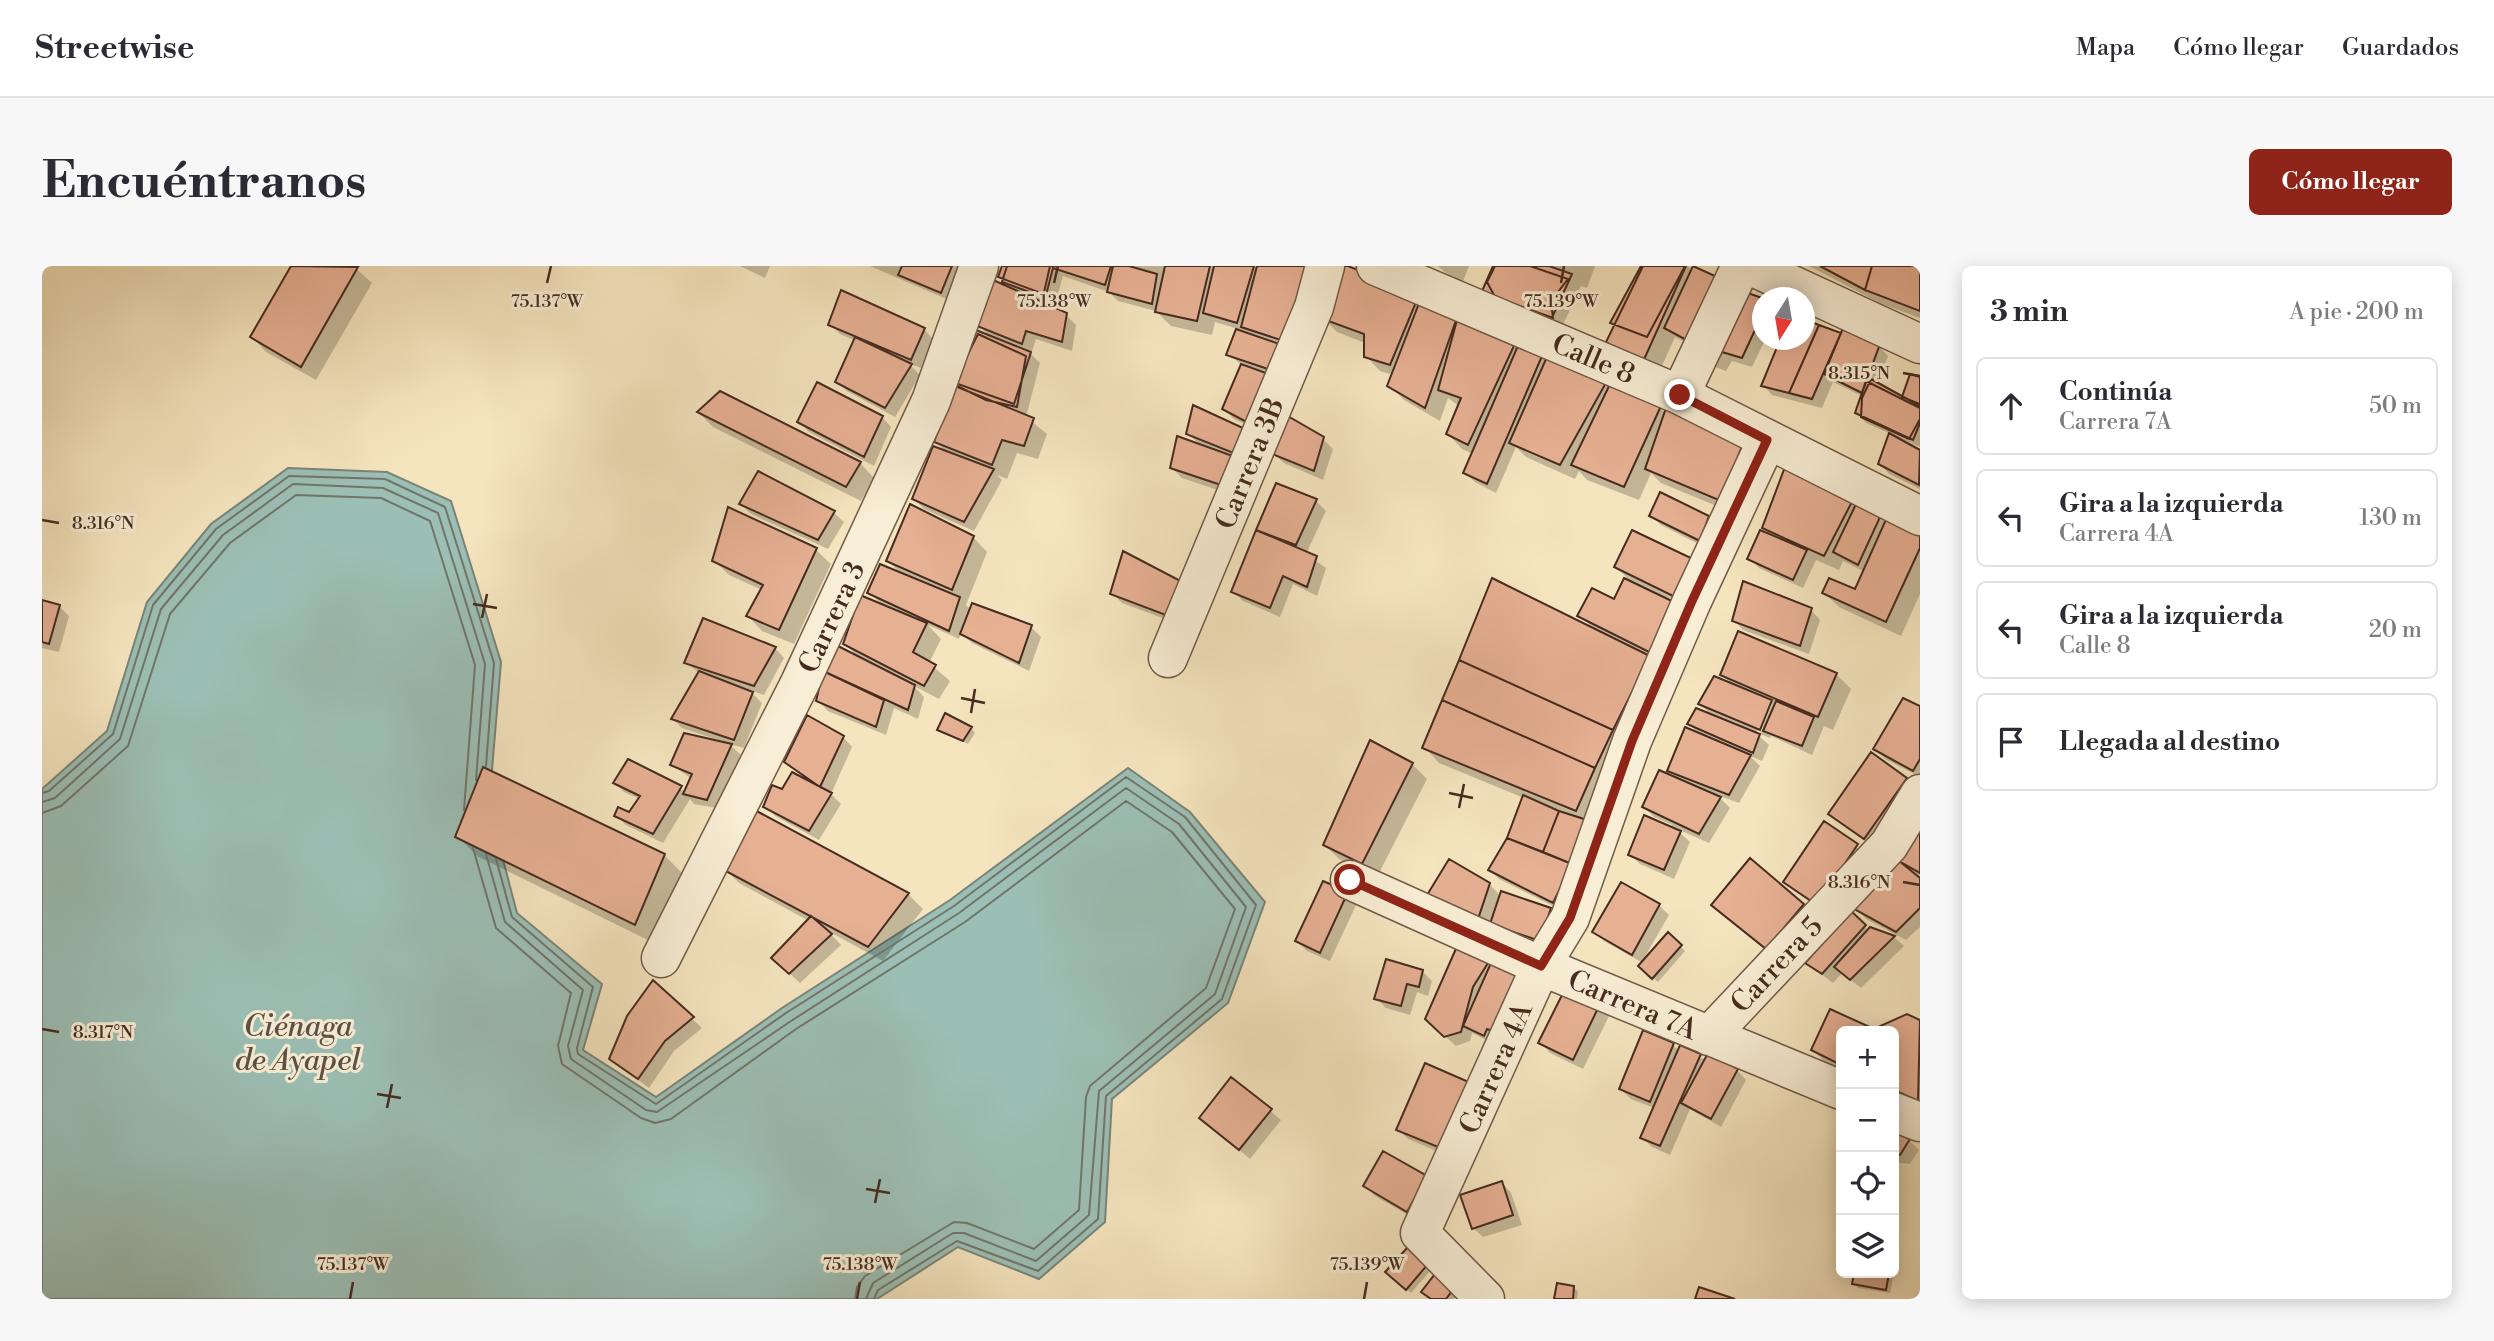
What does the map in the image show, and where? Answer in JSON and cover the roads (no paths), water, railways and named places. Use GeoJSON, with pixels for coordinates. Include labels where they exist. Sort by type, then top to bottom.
{"type":"FeatureCollection","features":[{"type":"Feature","properties":{"kind":"street","name":"Carrera 3"},"geometry":{"type":"LineString","coordinates":[[661,958],[800,683],[925,413],[979,266]]}},
{"type":"Feature","properties":{"kind":"street","name":"Carrera 3B"},"geometry":{"type":"LineString","coordinates":[[1168,658],[1314,307],[1325,266]]}},
{"type":"Feature","properties":{"kind":"street","name":"Calle 8"},"geometry":{"type":"LineString","coordinates":[[1376,266],[1680,395],[1920,516]]}},
{"type":"Feature","properties":{"kind":"street"},"geometry":{"type":"LineString","coordinates":[[1680,395],[1741,266]]}},
{"type":"Feature","properties":{"kind":"street"},"geometry":{"type":"LineString","coordinates":[[1751,266],[1920,344]]}},
{"type":"Feature","properties":{"kind":"street","name":"Carrera 4A"},"geometry":{"type":"LineString","coordinates":[[1485,1299],[1420,1233],[1541,966],[1570,918],[1632,741],[1692,601],[1767,440]]}},
{"type":"Feature","properties":{"kind":"street","name":"Carrera 5"},"geometry":{"type":"LineString","coordinates":[[1709,1036],[1889,845],[1920,794]]}},
{"type":"Feature","properties":{"kind":"street","name":"Carrera 7A"},"geometry":{"type":"LineString","coordinates":[[1350,880],[1541,966],[1839,1089]]}},
{"type":"Feature","properties":{"kind":"street"},"geometry":{"type":"LineString","coordinates":[[1899,1114],[1920,1122]]}},
{"type":"Feature","properties":{"kind":"water","name":"Ciénaga de Ayapel"},"geometry":{"type":"Polygon","coordinates":[[[288,468],[387,472],[451,501],[501,662],[489,806],[517,913],[602,984],[583,1050],[656,1097],[782,1008],[950,900],[1128,768],[1190,812],[1265,902],[1228,1003],[1112,1099],[1105,1222],[1039,1279],[958,1247],[877,1299],[42,1299],[42,789],[107,731],[147,602],[211,524],[288,468]]]}}]}
